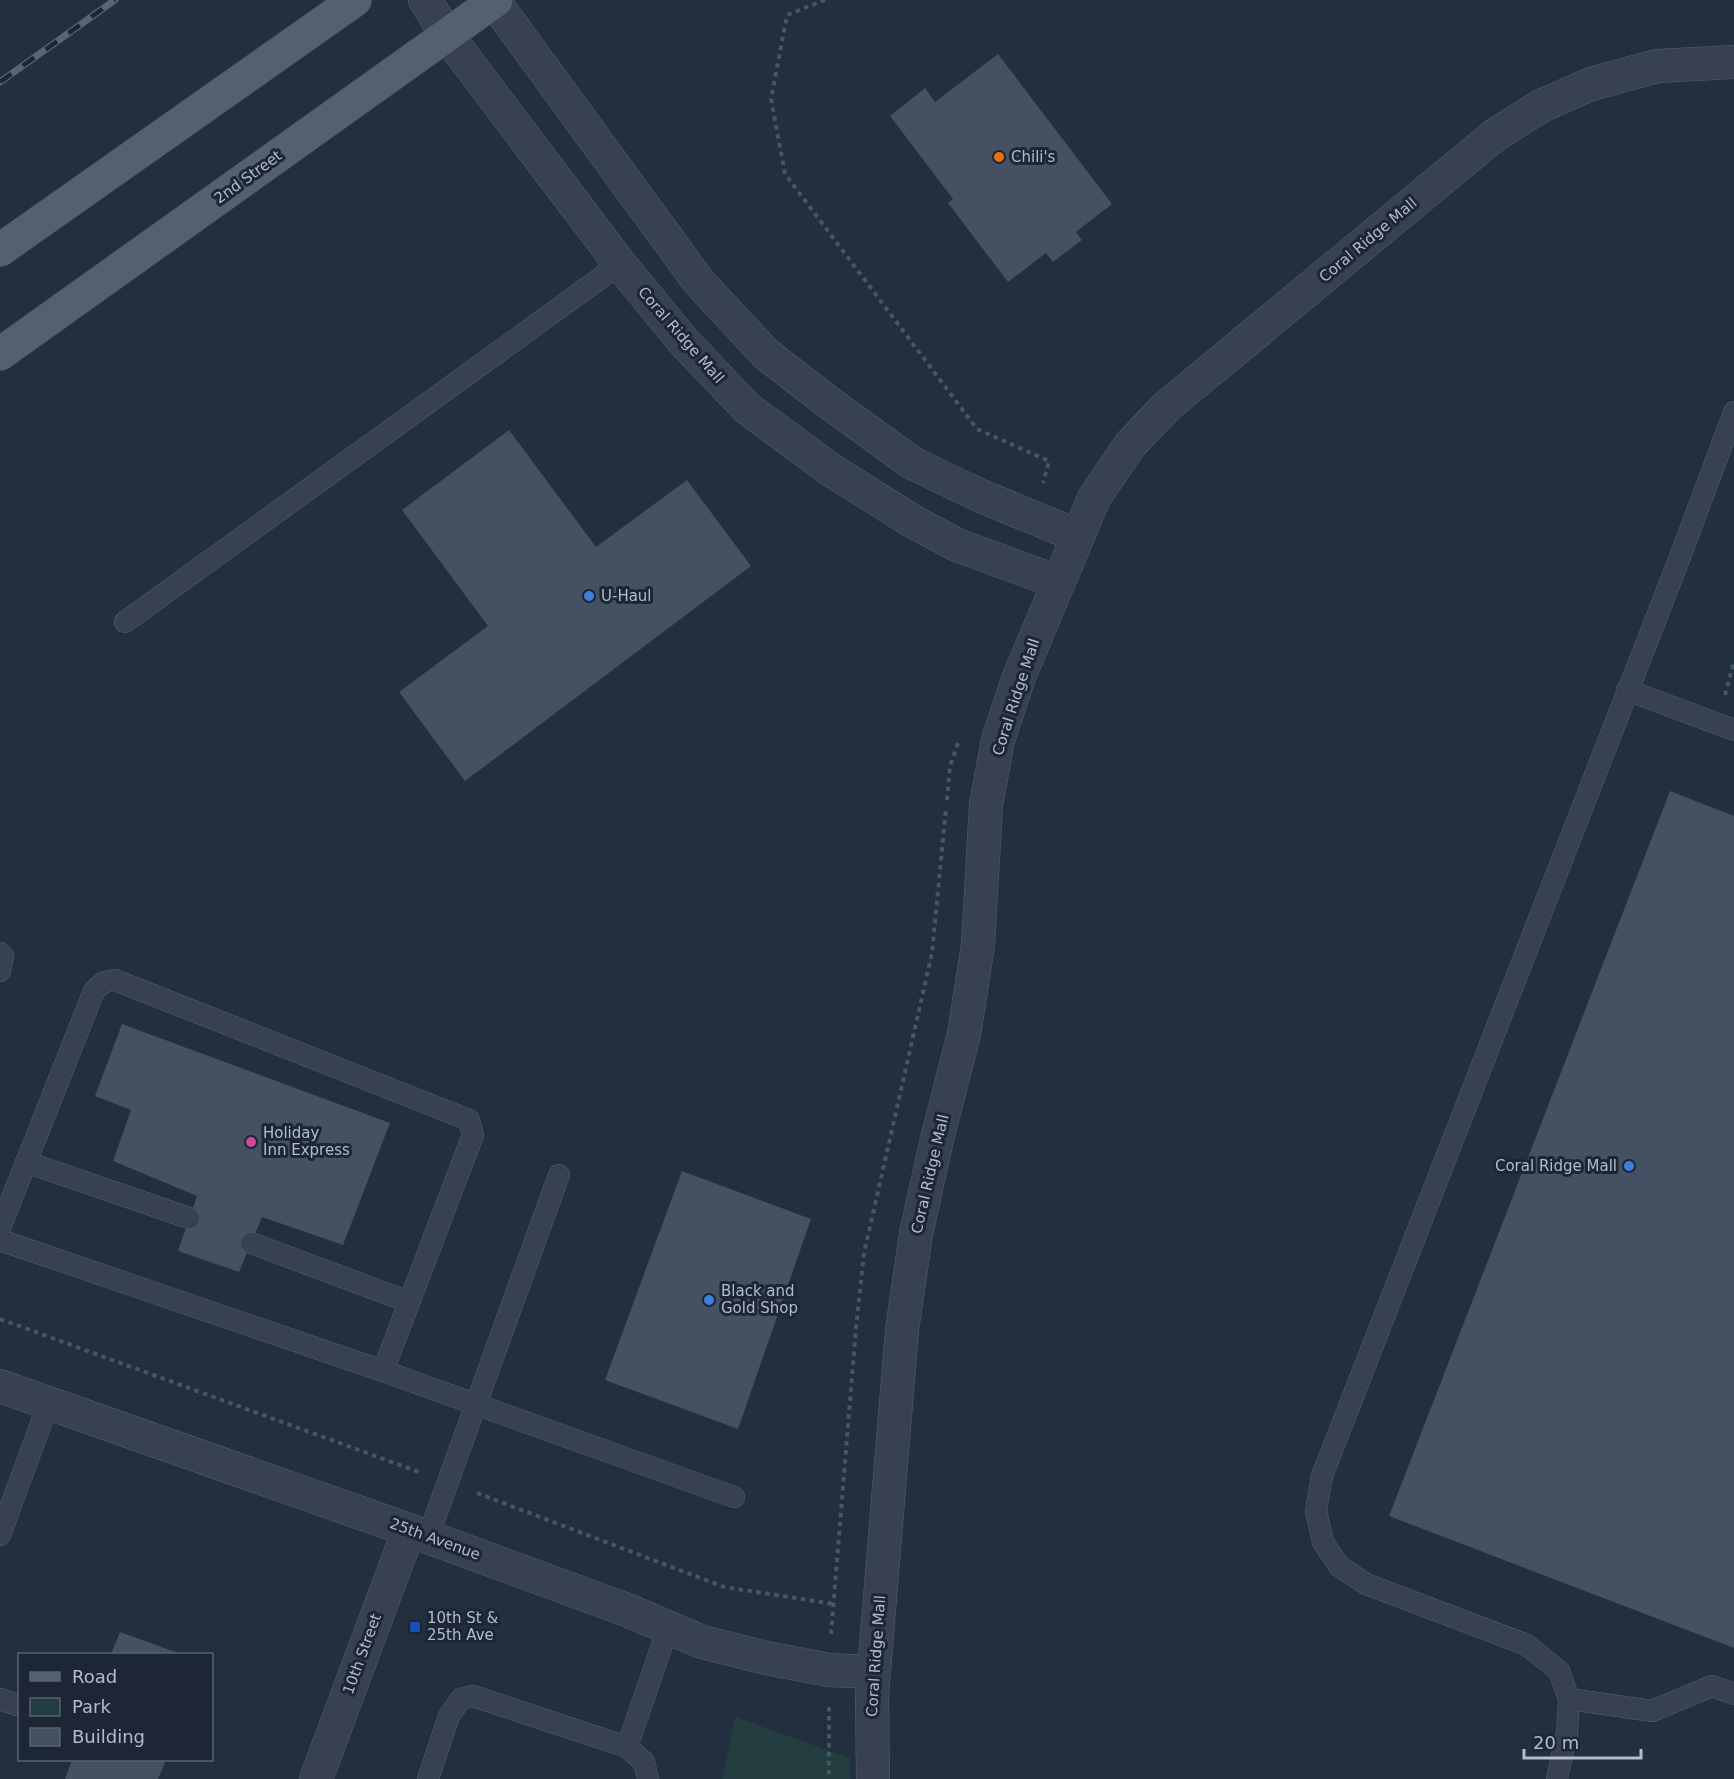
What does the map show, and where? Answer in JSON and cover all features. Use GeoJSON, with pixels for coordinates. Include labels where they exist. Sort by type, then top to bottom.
{"type":"FeatureCollection","features":[{"type":"Feature","properties":{"kind":"main road"},"geometry":{"type":"LineString","coordinates":[[0,249],[356,0]]}},
{"type":"Feature","properties":{"kind":"main road","name":"2nd Street"},"geometry":{"type":"LineString","coordinates":[[0,354],[494,0]]}},
{"type":"Feature","properties":{"kind":"street","name":"Coral Ridge Mall"},"geometry":{"type":"LineString","coordinates":[[425,0],[447,35],[620,264],[684,342],[747,408],[831,470],[912,521],[957,545],[1058,582]]}},
{"type":"Feature","properties":{"kind":"street"},"geometry":{"type":"LineString","coordinates":[[494,0],[699,282],[766,354],[912,463],[981,496],[1078,536]]}},
{"type":"Feature","properties":{"kind":"street","name":"Coral Ridge Mall"},"geometry":{"type":"LineString","coordinates":[[873,1779],[873,1672],[902,1330],[916,1234],[936,1139],[964,1034],[978,945],[986,805],[998,740],[1019,677],[1094,498],[1130,445],[1166,407],[1495,135],[1541,106],[1591,84],[1657,66],[1734,62]]}},
{"type":"Feature","properties":{"kind":"street","name":"25th Avenue"},"geometry":{"type":"LineString","coordinates":[[0,1386],[419,1533],[627,1610],[702,1642],[766,1658],[829,1670],[873,1672]]}},
{"type":"Feature","properties":{"kind":"street","name":"10th Street"},"geometry":{"type":"LineString","coordinates":[[316,1779],[419,1533]]}},
{"type":"Feature","properties":{"kind":"lane"},"geometry":{"type":"LineString","coordinates":[[125,622],[620,264]]}},
{"type":"Feature","properties":{"kind":"lane"},"geometry":{"type":"LineString","coordinates":[[1557,1779],[1567,1733],[1569,1699],[1559,1671],[1527,1645],[1366,1584],[1339,1566],[1323,1542],[1316,1511],[1322,1476],[1734,412]]}},
{"type":"Feature","properties":{"kind":"lane"},"geometry":{"type":"LineString","coordinates":[[1627,690],[1734,730]]}},
{"type":"Feature","properties":{"kind":"lane"},"geometry":{"type":"LineString","coordinates":[[0,953],[3,956],[0,971]]}},
{"type":"Feature","properties":{"kind":"lane"},"geometry":{"type":"LineString","coordinates":[[0,1228],[94,991],[104,982],[115,980],[469,1120],[473,1136],[383,1371]]}},
{"type":"Feature","properties":{"kind":"lane"},"geometry":{"type":"LineString","coordinates":[[26,1162],[189,1218]]}},
{"type":"Feature","properties":{"kind":"lane"},"geometry":{"type":"LineString","coordinates":[[419,1533],[448,1482],[559,1174]]}},
{"type":"Feature","properties":{"kind":"lane"},"geometry":{"type":"LineString","coordinates":[[0,1240],[383,1371],[734,1497]]}},
{"type":"Feature","properties":{"kind":"lane"},"geometry":{"type":"LineString","coordinates":[[251,1243],[409,1302]]}},
{"type":"Feature","properties":{"kind":"lane"},"geometry":{"type":"LineString","coordinates":[[0,1534],[49,1402]]}},
{"type":"Feature","properties":{"kind":"lane"},"geometry":{"type":"LineString","coordinates":[[627,1747],[668,1628]]}},
{"type":"Feature","properties":{"kind":"lane"},"geometry":{"type":"LineString","coordinates":[[1569,1699],[1652,1711],[1712,1686],[1734,1694]]}},
{"type":"Feature","properties":{"kind":"lane"},"geometry":{"type":"LineString","coordinates":[[428,1779],[449,1716],[461,1699],[473,1696],[627,1747],[644,1762],[648,1779]]}},
{"type":"Feature","properties":{"kind":"lane"},"geometry":{"type":"LineString","coordinates":[[0,1699],[18,1705]]}},
{"type":"Feature","properties":{"kind":"path"},"geometry":{"type":"LineString","coordinates":[[825,0],[787,15],[771,99],[785,174],[977,429],[1049,461],[1034,518]]}},
{"type":"Feature","properties":{"kind":"path"},"geometry":{"type":"LineString","coordinates":[[0,1319],[448,1482],[724,1587],[834,1604],[864,1253],[933,953],[950,766],[961,734]]}},
{"type":"Feature","properties":{"kind":"green space"},"geometry":{"type":"Polygon","coordinates":[[[735,1717],[850,1758],[850,1779],[722,1779],[735,1717]]]}},
{"type":"Feature","properties":{"kind":"building","name":"Chili's"},"geometry":{"type":"Polygon","coordinates":[[[998,54],[1112,204],[1076,232],[1082,240],[1053,262],[1046,253],[1008,282],[948,203],[953,199],[890,116],[925,88],[935,102],[998,54]]]}},
{"type":"Feature","properties":{"kind":"building","name":"U-Haul"},"geometry":{"type":"Polygon","coordinates":[[[509,430],[596,547],[687,480],[751,566],[465,781],[399,692],[488,626],[402,510],[509,430]]]}},
{"type":"Feature","properties":{"kind":"building","name":"Coral Ridge Mall"},"geometry":{"type":"Polygon","coordinates":[[[1670,791],[1734,816],[1734,1648],[1389,1516],[1670,791]]]}},
{"type":"Feature","properties":{"kind":"building","name":"Holiday Inn Express"},"geometry":{"type":"Polygon","coordinates":[[[122,1024],[390,1123],[343,1245],[262,1217],[239,1272],[178,1251],[197,1196],[113,1161],[131,1110],[95,1096],[122,1024]]]}},
{"type":"Feature","properties":{"kind":"building","name":"Black and Gold Shop"},"geometry":{"type":"Polygon","coordinates":[[[682,1171],[811,1219],[738,1429],[605,1380],[682,1171]]]}},
{"type":"Feature","properties":{"kind":"building"},"geometry":{"type":"Polygon","coordinates":[[[120,1632],[178,1653],[111,1653],[120,1632]]]}},
{"type":"Feature","properties":{"kind":"building"},"geometry":{"type":"Polygon","coordinates":[[[72,1761],[166,1761],[158,1779],[65,1779],[72,1761]]]}},
{"type":"Feature","properties":{"kind":"railway"},"geometry":{"type":"LineString","coordinates":[[0,82],[115,0]]}},
{"type":"Feature","properties":{"kind":"place","name":"Chili's"},"geometry":{"type":"Point","coordinates":[999,157]}},
{"type":"Feature","properties":{"kind":"place","name":"U-Haul"},"geometry":{"type":"Point","coordinates":[589,596]}},
{"type":"Feature","properties":{"kind":"place","name":"Holiday Inn Express"},"geometry":{"type":"Point","coordinates":[251,1142]}},
{"type":"Feature","properties":{"kind":"place","name":"Coral Ridge Mall"},"geometry":{"type":"Point","coordinates":[1629,1166]}},
{"type":"Feature","properties":{"kind":"place","name":"Black and Gold Shop"},"geometry":{"type":"Point","coordinates":[709,1300]}},
{"type":"Feature","properties":{"kind":"place","name":"10th St & 25th Ave"},"geometry":{"type":"Point","coordinates":[415,1627]}}]}
